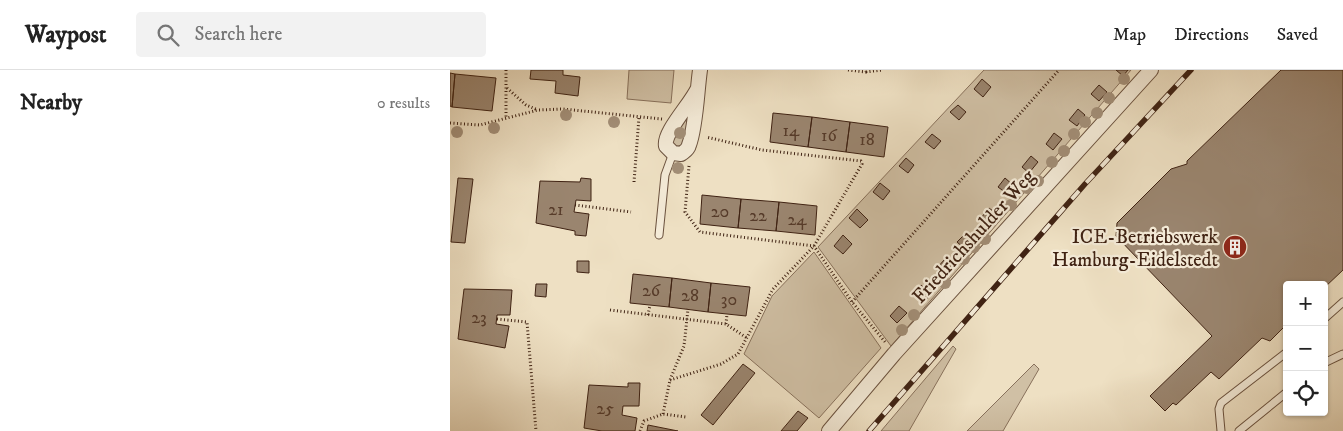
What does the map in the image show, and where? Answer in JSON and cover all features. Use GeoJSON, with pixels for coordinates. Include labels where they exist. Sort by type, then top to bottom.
{"type":"FeatureCollection","features":[{"type":"Feature","properties":{"kind":"street"},"geometry":{"type":"LineString","coordinates":[[698,88],[690,105],[666,137],[666,146],[673,153],[681,154],[689,146],[698,88],[700,70]]}},
{"type":"Feature","properties":{"kind":"street","name":"Friedrichshulder Weg"},"geometry":{"type":"LineString","coordinates":[[829,431],[894,354],[1151,70]]}},
{"type":"Feature","properties":{"kind":"lane"},"geometry":{"type":"LineString","coordinates":[[659,235],[665,175],[673,153]]}},
{"type":"Feature","properties":{"kind":"lane"},"geometry":{"type":"LineString","coordinates":[[1328,315],[1343,302]]}},
{"type":"Feature","properties":{"kind":"lane"},"geometry":{"type":"LineString","coordinates":[[1328,361],[1343,354]]}},
{"type":"Feature","properties":{"kind":"lane"},"geometry":{"type":"LineString","coordinates":[[1221,431],[1219,409],[1221,403],[1283,355]]}},
{"type":"Feature","properties":{"kind":"lane"},"geometry":{"type":"LineString","coordinates":[[1239,431],[1283,395]]}},
{"type":"Feature","properties":{"kind":"path"},"geometry":{"type":"LineString","coordinates":[[506,70],[506,118]]}},
{"type":"Feature","properties":{"kind":"path"},"geometry":{"type":"LineString","coordinates":[[848,70],[882,70]]}},
{"type":"Feature","properties":{"kind":"path"},"geometry":{"type":"LineString","coordinates":[[852,302],[1059,70]]}},
{"type":"Feature","properties":{"kind":"path"},"geometry":{"type":"LineString","coordinates":[[507,88],[521,101],[538,110]]}},
{"type":"Feature","properties":{"kind":"path"},"geometry":{"type":"LineString","coordinates":[[450,123],[480,125],[538,110],[563,109],[662,119]]}},
{"type":"Feature","properties":{"kind":"path"},"geometry":{"type":"LineString","coordinates":[[634,182],[639,117]]}},
{"type":"Feature","properties":{"kind":"path"},"geometry":{"type":"LineString","coordinates":[[670,380],[721,364],[738,354],[773,289],[814,246],[862,164],[861,161],[762,150],[702,136]]}},
{"type":"Feature","properties":{"kind":"path"},"geometry":{"type":"LineString","coordinates":[[689,163],[685,212],[700,232],[814,246],[852,302],[894,354]]}},
{"type":"Feature","properties":{"kind":"path"},"geometry":{"type":"LineString","coordinates":[[575,206],[631,212]]}},
{"type":"Feature","properties":{"kind":"path"},"geometry":{"type":"LineString","coordinates":[[648,315],[650,305]]}},
{"type":"Feature","properties":{"kind":"path"},"geometry":{"type":"LineString","coordinates":[[664,414],[670,380],[684,346],[688,309]]}},
{"type":"Feature","properties":{"kind":"path"},"geometry":{"type":"LineString","coordinates":[[610,310],[726,324],[746,338]]}},
{"type":"Feature","properties":{"kind":"path"},"geometry":{"type":"LineString","coordinates":[[726,324],[727,314]]}},
{"type":"Feature","properties":{"kind":"path"},"geometry":{"type":"LineString","coordinates":[[497,319],[527,322],[536,431]]}},
{"type":"Feature","properties":{"kind":"path"},"geometry":{"type":"LineString","coordinates":[[640,431],[644,421],[664,414],[686,417]]}},
{"type":"Feature","properties":{"kind":"shaded area"},"geometry":{"type":"Polygon","coordinates":[[[629,70],[674,70],[671,103],[627,99],[629,70]]]}},
{"type":"Feature","properties":{"kind":"shaded area"},"geometry":{"type":"Polygon","coordinates":[[[984,70],[1131,70],[891,346],[818,247],[984,70]]]}},
{"type":"Feature","properties":{"kind":"shaded area"},"geometry":{"type":"Polygon","coordinates":[[[685,120],[688,123],[685,142],[681,146],[676,146],[672,142],[672,137],[685,120]]]}},
{"type":"Feature","properties":{"kind":"shaded area"},"geometry":{"type":"Polygon","coordinates":[[[814,252],[881,348],[819,418],[744,354],[772,296],[814,252]]]}},
{"type":"Feature","properties":{"kind":"shaded area"},"geometry":{"type":"Polygon","coordinates":[[[953,346],[956,349],[909,431],[881,431],[953,346]]]}},
{"type":"Feature","properties":{"kind":"shaded area"},"geometry":{"type":"Polygon","coordinates":[[[1034,364],[1039,369],[1003,431],[967,431],[1034,364]]]}},
{"type":"Feature","properties":{"kind":"building"},"geometry":{"type":"Polygon","coordinates":[[[531,70],[563,70],[563,75],[580,77],[578,96],[555,93],[556,81],[530,79],[531,70]]]}},
{"type":"Feature","properties":{"kind":"building"},"geometry":{"type":"Polygon","coordinates":[[[1116,70],[1128,70],[1123,76],[1116,70]]]}},
{"type":"Feature","properties":{"kind":"building","name":"ICE-Betriebswerk Hamburg-Eidelstedt"},"geometry":{"type":"Polygon","coordinates":[[[1281,70],[1343,70],[1343,270],[1328,284],[1328,281],[1283,281],[1283,328],[1270,341],[1262,338],[1219,379],[1211,372],[1176,405],[1173,403],[1165,411],[1150,396],[1212,336],[1116,236],[1117,223],[1171,169],[1187,164],[1187,161],[1281,70]]]}},
{"type":"Feature","properties":{"kind":"building"},"geometry":{"type":"Polygon","coordinates":[[[450,73],[455,74],[452,107],[450,106],[450,73]]]}},
{"type":"Feature","properties":{"kind":"building"},"geometry":{"type":"Polygon","coordinates":[[[455,74],[496,78],[492,111],[452,107],[455,74]]]}},
{"type":"Feature","properties":{"kind":"building"},"geometry":{"type":"Polygon","coordinates":[[[982,79],[991,87],[983,97],[974,89],[982,79]]]}},
{"type":"Feature","properties":{"kind":"building"},"geometry":{"type":"Polygon","coordinates":[[[1099,85],[1107,92],[1099,101],[1091,94],[1099,85]]]}},
{"type":"Feature","properties":{"kind":"building"},"geometry":{"type":"Polygon","coordinates":[[[958,105],[966,112],[959,120],[950,112],[958,105]]]}},
{"type":"Feature","properties":{"kind":"building"},"geometry":{"type":"Polygon","coordinates":[[[1078,109],[1085,115],[1077,126],[1069,120],[1078,109]]]}},
{"type":"Feature","properties":{"kind":"building"},"geometry":{"type":"Polygon","coordinates":[[[773,113],[812,117],[808,147],[770,142],[773,113]]]}},
{"type":"Feature","properties":{"kind":"building"},"geometry":{"type":"Polygon","coordinates":[[[812,117],[850,122],[846,152],[808,147],[812,117]]]}},
{"type":"Feature","properties":{"kind":"building"},"geometry":{"type":"Polygon","coordinates":[[[850,122],[888,127],[884,157],[846,152],[850,122]]]}},
{"type":"Feature","properties":{"kind":"building"},"geometry":{"type":"Polygon","coordinates":[[[1054,133],[1062,139],[1053,150],[1046,144],[1054,133]]]}},
{"type":"Feature","properties":{"kind":"building"},"geometry":{"type":"Polygon","coordinates":[[[932,134],[941,141],[934,149],[925,142],[932,134]]]}},
{"type":"Feature","properties":{"kind":"building"},"geometry":{"type":"Polygon","coordinates":[[[1031,156],[1038,162],[1029,173],[1022,167],[1031,156]]]}},
{"type":"Feature","properties":{"kind":"building"},"geometry":{"type":"Polygon","coordinates":[[[906,158],[914,165],[908,173],[899,166],[906,158]]]}},
{"type":"Feature","properties":{"kind":"building"},"geometry":{"type":"Polygon","coordinates":[[[458,178],[473,179],[465,243],[451,242],[458,178]]]}},
{"type":"Feature","properties":{"kind":"building"},"geometry":{"type":"Polygon","coordinates":[[[581,178],[591,179],[591,201],[576,200],[574,212],[589,214],[586,236],[575,235],[575,231],[536,223],[540,181],[580,182],[581,178]]]}},
{"type":"Feature","properties":{"kind":"building"},"geometry":{"type":"Polygon","coordinates":[[[1005,178],[1013,185],[1006,193],[998,187],[1005,178]]]}},
{"type":"Feature","properties":{"kind":"building"},"geometry":{"type":"Polygon","coordinates":[[[880,183],[890,191],[883,200],[873,192],[880,183]]]}},
{"type":"Feature","properties":{"kind":"building"},"geometry":{"type":"Polygon","coordinates":[[[702,195],[741,199],[738,228],[700,224],[702,195]]]}},
{"type":"Feature","properties":{"kind":"building"},"geometry":{"type":"Polygon","coordinates":[[[741,199],[779,202],[776,231],[738,228],[741,199]]]}},
{"type":"Feature","properties":{"kind":"building"},"geometry":{"type":"Polygon","coordinates":[[[779,202],[817,206],[815,235],[776,231],[779,202]]]}},
{"type":"Feature","properties":{"kind":"building"},"geometry":{"type":"Polygon","coordinates":[[[989,208],[997,214],[989,224],[981,218],[989,208]]]}},
{"type":"Feature","properties":{"kind":"building"},"geometry":{"type":"Polygon","coordinates":[[[857,209],[868,220],[860,228],[849,218],[857,209]]]}},
{"type":"Feature","properties":{"kind":"building"},"geometry":{"type":"Polygon","coordinates":[[[966,233],[973,240],[965,249],[957,242],[966,233]]]}},
{"type":"Feature","properties":{"kind":"building"},"geometry":{"type":"Polygon","coordinates":[[[843,235],[852,244],[843,254],[834,246],[843,235]]]}},
{"type":"Feature","properties":{"kind":"building"},"geometry":{"type":"Polygon","coordinates":[[[945,259],[952,264],[944,275],[936,269],[945,259]]]}},
{"type":"Feature","properties":{"kind":"building"},"geometry":{"type":"Polygon","coordinates":[[[577,261],[589,261],[589,273],[577,272],[577,261]]]}},
{"type":"Feature","properties":{"kind":"building"},"geometry":{"type":"Polygon","coordinates":[[[633,274],[672,278],[669,307],[630,303],[633,274]]]}},
{"type":"Feature","properties":{"kind":"building"},"geometry":{"type":"Polygon","coordinates":[[[672,278],[711,283],[708,312],[669,307],[672,278]]]}},
{"type":"Feature","properties":{"kind":"building"},"geometry":{"type":"Polygon","coordinates":[[[711,283],[750,287],[746,316],[708,312],[711,283]]]}},
{"type":"Feature","properties":{"kind":"building"},"geometry":{"type":"Polygon","coordinates":[[[536,284],[547,284],[546,297],[535,296],[536,284]]]}},
{"type":"Feature","properties":{"kind":"building"},"geometry":{"type":"Polygon","coordinates":[[[921,285],[931,294],[925,301],[914,293],[921,285]]]}},
{"type":"Feature","properties":{"kind":"building"},"geometry":{"type":"Polygon","coordinates":[[[464,289],[512,290],[510,315],[497,315],[496,324],[509,326],[505,348],[458,339],[464,289]]]}},
{"type":"Feature","properties":{"kind":"building"},"geometry":{"type":"Polygon","coordinates":[[[899,306],[907,313],[897,323],[890,316],[899,306]]]}},
{"type":"Feature","properties":{"kind":"building"},"geometry":{"type":"Polygon","coordinates":[[[743,364],[755,373],[713,425],[701,415],[743,364]]]}},
{"type":"Feature","properties":{"kind":"building"},"geometry":{"type":"Polygon","coordinates":[[[628,383],[640,383],[639,406],[623,406],[622,415],[637,418],[635,431],[602,431],[584,428],[589,385],[628,387],[628,383]]]}},
{"type":"Feature","properties":{"kind":"building"},"geometry":{"type":"Polygon","coordinates":[[[798,411],[808,418],[797,431],[781,431],[798,411]]]}},
{"type":"Feature","properties":{"kind":"building"},"geometry":{"type":"Polygon","coordinates":[[[648,425],[678,431],[647,431],[648,425]]]}},
{"type":"Feature","properties":{"kind":"railway"},"geometry":{"type":"LineString","coordinates":[[869,431],[1085,184],[1191,70]]}},
{"type":"Feature","properties":{"kind":"place","name":"ICE-Betriebswerk Hamburg-Eidelstedt"},"geometry":{"type":"Point","coordinates":[1235,247]}}]}
